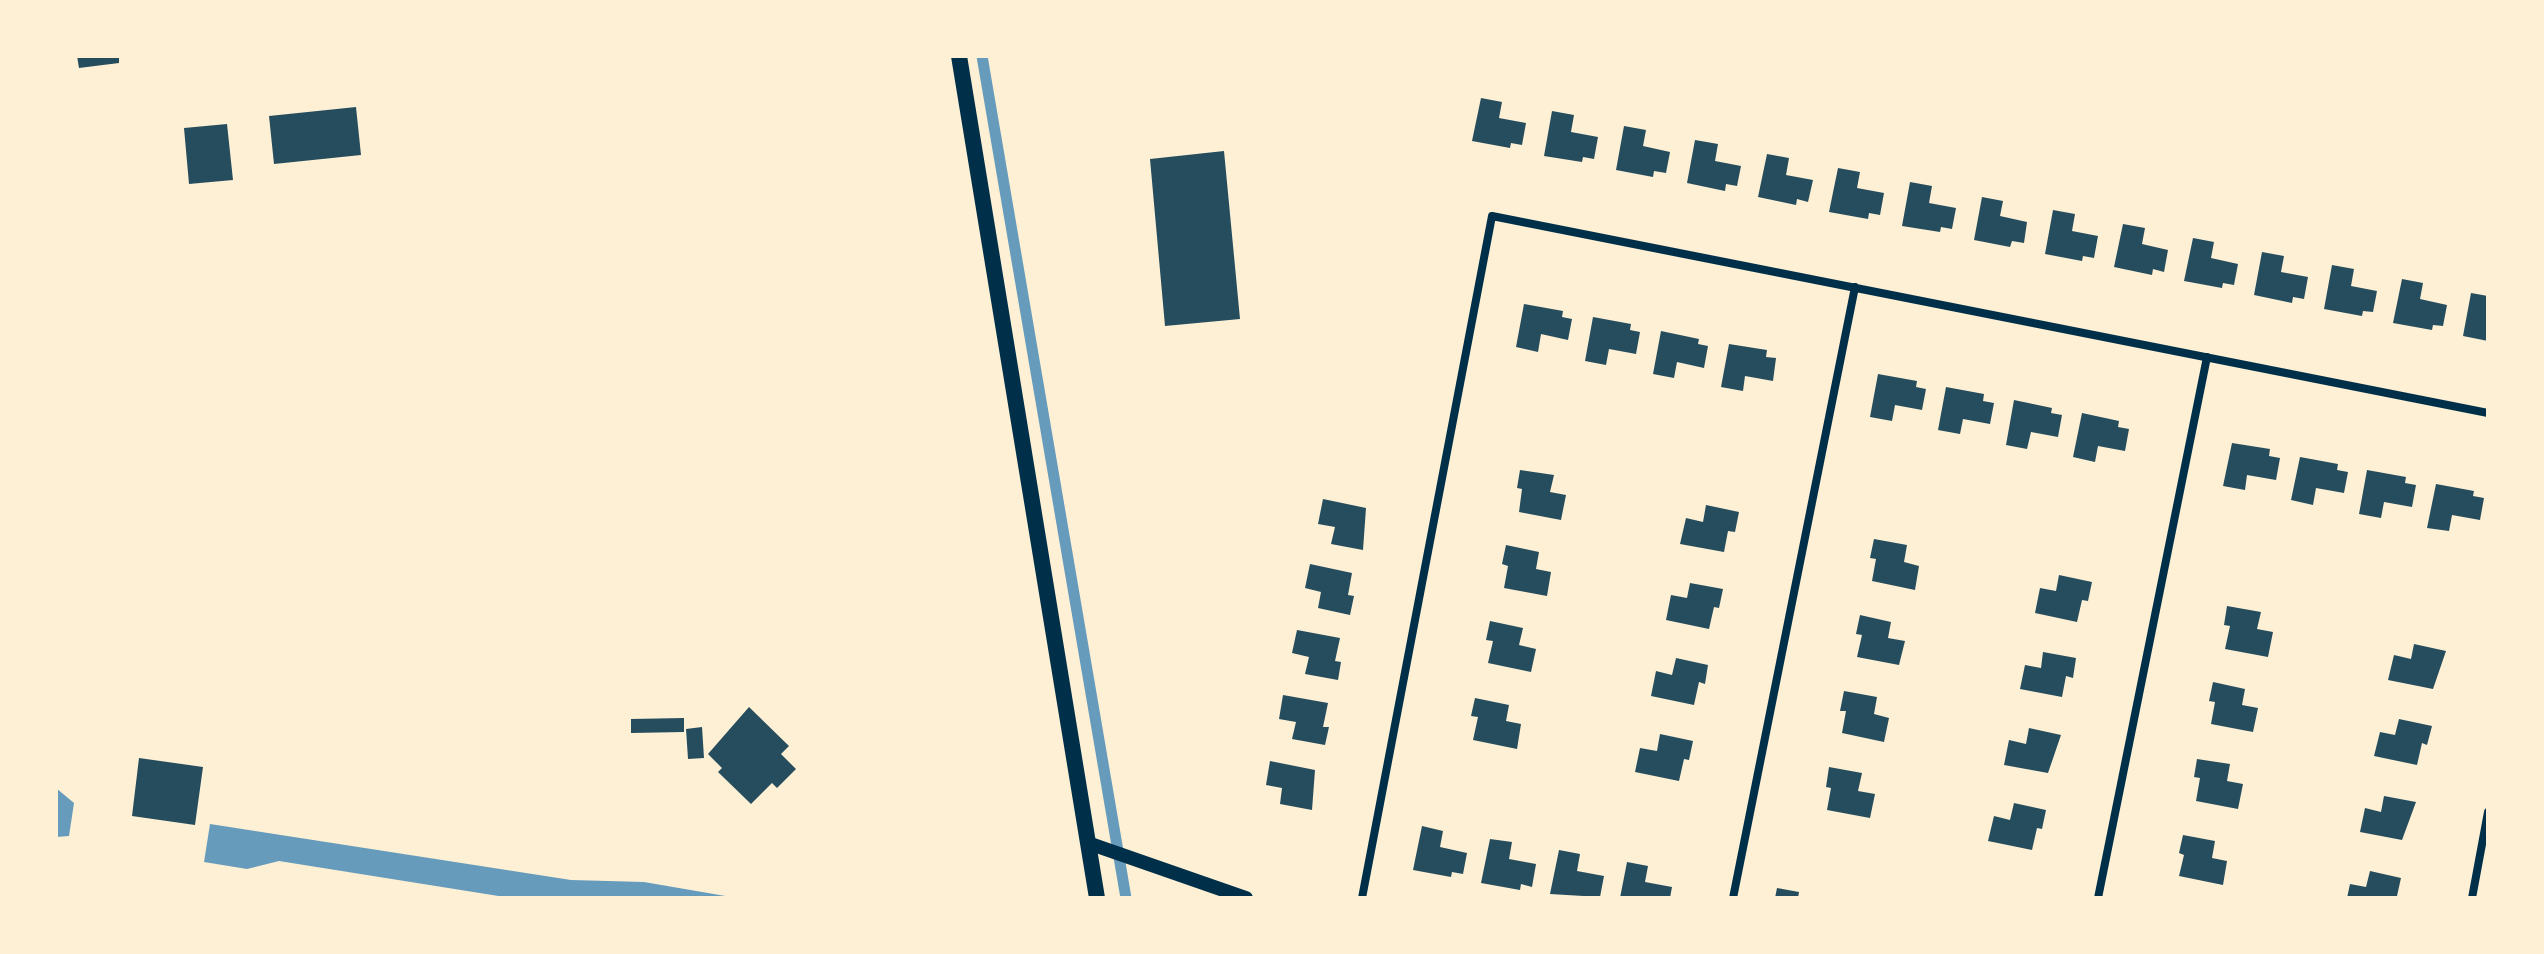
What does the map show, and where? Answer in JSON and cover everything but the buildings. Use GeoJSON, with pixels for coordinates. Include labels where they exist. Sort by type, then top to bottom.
{"type":"FeatureCollection","features":[{"type":"Feature","properties":{"kind":"main road"},"geometry":{"type":"LineString","coordinates":[[959,56],[1097,898]]}},
{"type":"Feature","properties":{"kind":"street"},"geometry":{"type":"LineString","coordinates":[[1362,898],[1492,216],[2488,413]]}},
{"type":"Feature","properties":{"kind":"street"},"geometry":{"type":"LineString","coordinates":[[1733,898],[1855,287]]}},
{"type":"Feature","properties":{"kind":"street"},"geometry":{"type":"LineString","coordinates":[[2098,898],[2207,357]]}},
{"type":"Feature","properties":{"kind":"street"},"geometry":{"type":"LineString","coordinates":[[2472,898],[2488,812]]}},
{"type":"Feature","properties":{"kind":"street"},"geometry":{"type":"LineString","coordinates":[[1088,843],[1246,898]]}},
{"type":"Feature","properties":{"kind":"water"},"geometry":{"type":"Polygon","coordinates":[[[56,788],[74,803],[69,836],[56,837],[56,788]]]}},
{"type":"Feature","properties":{"kind":"water"},"geometry":{"type":"Polygon","coordinates":[[[210,824],[571,880],[644,882],[737,898],[511,898],[279,861],[247,869],[204,862],[210,824]]]}},
{"type":"Feature","properties":{"kind":"waterway"},"geometry":{"type":"LineString","coordinates":[[982,56],[1126,898]]}}]}
